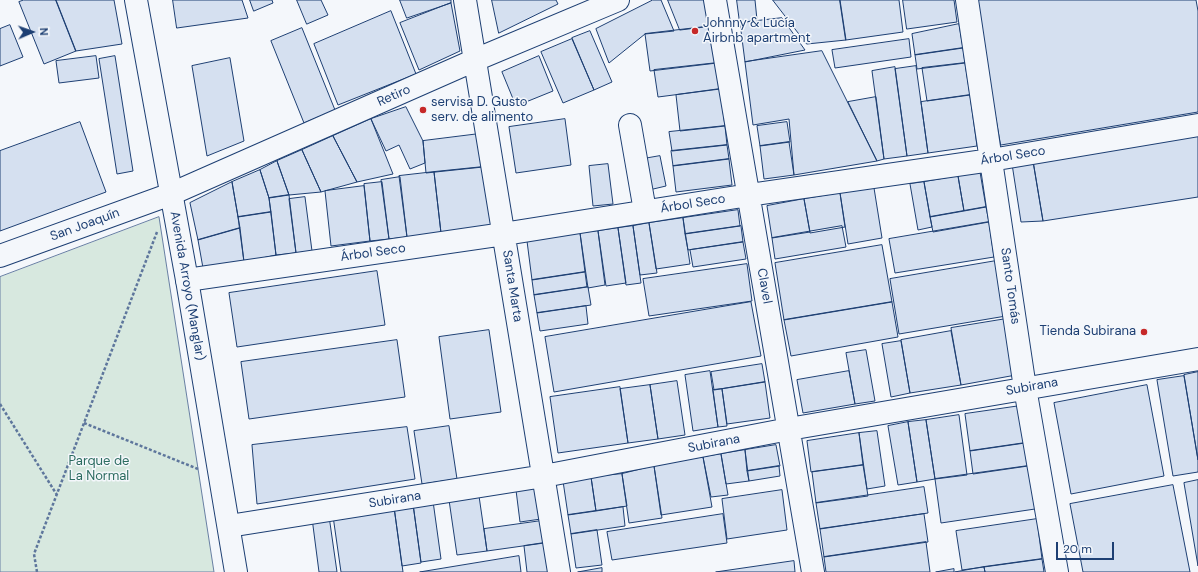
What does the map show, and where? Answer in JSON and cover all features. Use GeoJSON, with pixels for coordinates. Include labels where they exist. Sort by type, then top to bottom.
{"type":"FeatureCollection","features":[{"type":"Feature","properties":{"kind":"street","name":"Avenida Arroyo (Manglar)"},"geometry":{"type":"LineString","coordinates":[[136,0],[187,280],[236,572]]}},
{"type":"Feature","properties":{"kind":"street","name":"Santa Marta"},"geometry":{"type":"LineString","coordinates":[[465,0],[559,572]]}},
{"type":"Feature","properties":{"kind":"street","name":"Retiro"},"geometry":{"type":"LineString","coordinates":[[171,194],[475,60],[618,0]]}},
{"type":"Feature","properties":{"kind":"street","name":"Clavel"},"geometry":{"type":"LineString","coordinates":[[715,0],[813,572]]}},
{"type":"Feature","properties":{"kind":"street","name":"Santo Tomás"},"geometry":{"type":"LineString","coordinates":[[967,0],[1025,388],[1057,572]]}},
{"type":"Feature","properties":{"kind":"street"},"geometry":{"type":"LineString","coordinates":[[630,125],[645,211]]}},
{"type":"Feature","properties":{"kind":"street","name":"Árbol Seco"},"geometry":{"type":"LineString","coordinates":[[187,280],[504,234],[748,195],[991,160],[1198,125]]}},
{"type":"Feature","properties":{"kind":"street","name":"San Joaquín"},"geometry":{"type":"LineString","coordinates":[[0,256],[171,194]]}},
{"type":"Feature","properties":{"kind":"street","name":"Subirana"},"geometry":{"type":"LineString","coordinates":[[229,526],[544,476],[789,429],[1198,359]]}},
{"type":"Feature","properties":{"kind":"path"},"geometry":{"type":"LineString","coordinates":[[37,572],[34,554],[157,231]]}},
{"type":"Feature","properties":{"kind":"path"},"geometry":{"type":"LineString","coordinates":[[0,404],[57,495]]}},
{"type":"Feature","properties":{"kind":"path"},"geometry":{"type":"LineString","coordinates":[[84,423],[199,470]]}},
{"type":"Feature","properties":{"kind":"green space","name":"Parque de La Normal"},"geometry":{"type":"Polygon","coordinates":[[[159,217],[214,572],[0,572],[0,277],[159,217]]]}},
{"type":"Feature","properties":{"kind":"building"},"geometry":{"type":"Polygon","coordinates":[[[24,0],[56,0],[76,51],[44,64],[19,2],[24,0]]]}},
{"type":"Feature","properties":{"kind":"building"},"geometry":{"type":"Polygon","coordinates":[[[56,0],[114,0],[122,44],[76,51],[56,0]]]}},
{"type":"Feature","properties":{"kind":"building"},"geometry":{"type":"Polygon","coordinates":[[[173,0],[242,0],[248,18],[177,28],[173,0]]]}},
{"type":"Feature","properties":{"kind":"building"},"geometry":{"type":"Polygon","coordinates":[[[250,0],[272,0],[273,3],[254,11],[250,0]]]}},
{"type":"Feature","properties":{"kind":"building"},"geometry":{"type":"Polygon","coordinates":[[[297,0],[321,0],[328,15],[307,24],[297,0]]]}},
{"type":"Feature","properties":{"kind":"building"},"geometry":{"type":"Polygon","coordinates":[[[400,0],[451,0],[451,3],[407,18],[400,0]]]}},
{"type":"Feature","properties":{"kind":"building"},"geometry":{"type":"Polygon","coordinates":[[[492,0],[556,0],[558,4],[499,33],[492,0]]]}},
{"type":"Feature","properties":{"kind":"building"},"geometry":{"type":"Polygon","coordinates":[[[653,0],[661,0],[674,31],[645,34],[609,63],[596,29],[653,0]]]}},
{"type":"Feature","properties":{"kind":"building"},"geometry":{"type":"Polygon","coordinates":[[[668,0],[708,0],[713,26],[680,30],[668,0]]]}},
{"type":"Feature","properties":{"kind":"building"},"geometry":{"type":"Polygon","coordinates":[[[737,0],[755,0],[757,20],[740,23],[737,0]]]}},
{"type":"Feature","properties":{"kind":"building"},"geometry":{"type":"Polygon","coordinates":[[[773,0],[840,0],[846,40],[807,44],[773,0]]]}},
{"type":"Feature","properties":{"kind":"building"},"geometry":{"type":"Polygon","coordinates":[[[840,0],[899,0],[903,32],[846,40],[840,0]]]}},
{"type":"Feature","properties":{"kind":"building"},"geometry":{"type":"Polygon","coordinates":[[[903,0],[954,0],[957,22],[907,29],[903,0]]]}},
{"type":"Feature","properties":{"kind":"building"},"geometry":{"type":"Polygon","coordinates":[[[975,0],[1196,0],[1198,11],[1198,112],[1001,145],[975,0]]]}},
{"type":"Feature","properties":{"kind":"building"},"geometry":{"type":"Polygon","coordinates":[[[451,3],[460,51],[419,70],[400,23],[451,3]]]}},
{"type":"Feature","properties":{"kind":"building"},"geometry":{"type":"Polygon","coordinates":[[[391,11],[416,74],[338,105],[314,44],[391,11]]]}},
{"type":"Feature","properties":{"kind":"building"},"geometry":{"type":"Polygon","coordinates":[[[782,18],[805,50],[745,62],[740,23],[782,18]]]}},
{"type":"Feature","properties":{"kind":"building"},"geometry":{"type":"Polygon","coordinates":[[[959,24],[963,48],[915,55],[912,34],[959,24]]]}},
{"type":"Feature","properties":{"kind":"building"},"geometry":{"type":"Polygon","coordinates":[[[10,25],[23,57],[0,66],[0,29],[10,25]]]}},
{"type":"Feature","properties":{"kind":"building"},"geometry":{"type":"Polygon","coordinates":[[[713,26],[717,63],[650,71],[645,34],[713,26]]]}},
{"type":"Feature","properties":{"kind":"building"},"geometry":{"type":"Polygon","coordinates":[[[302,28],[335,110],[304,123],[271,41],[302,28]]]}},
{"type":"Feature","properties":{"kind":"building"},"geometry":{"type":"Polygon","coordinates":[[[590,31],[612,82],[594,90],[572,38],[590,31]]]}},
{"type":"Feature","properties":{"kind":"building"},"geometry":{"type":"Polygon","coordinates":[[[572,39],[594,90],[563,103],[541,52],[572,39]]]}},
{"type":"Feature","properties":{"kind":"building"},"geometry":{"type":"Polygon","coordinates":[[[909,39],[911,57],[835,68],[832,50],[909,39]]]}},
{"type":"Feature","properties":{"kind":"building"},"geometry":{"type":"Polygon","coordinates":[[[963,48],[965,63],[917,69],[915,55],[963,48]]]}},
{"type":"Feature","properties":{"kind":"building"},"geometry":{"type":"Polygon","coordinates":[[[822,51],[877,161],[794,175],[789,119],[753,125],[745,62],[822,51]]]}},
{"type":"Feature","properties":{"kind":"building"},"geometry":{"type":"Polygon","coordinates":[[[96,56],[99,78],[59,83],[56,61],[96,56]]]}},
{"type":"Feature","properties":{"kind":"building"},"geometry":{"type":"Polygon","coordinates":[[[115,56],[133,171],[117,174],[99,59],[115,56]]]}},
{"type":"Feature","properties":{"kind":"building"},"geometry":{"type":"Polygon","coordinates":[[[539,56],[553,91],[516,106],[502,72],[539,56]]]}},
{"type":"Feature","properties":{"kind":"building"},"geometry":{"type":"Polygon","coordinates":[[[230,58],[244,141],[207,156],[192,66],[230,58]]]}},
{"type":"Feature","properties":{"kind":"building"},"geometry":{"type":"Polygon","coordinates":[[[717,63],[720,89],[658,97],[654,70],[717,63]]]}},
{"type":"Feature","properties":{"kind":"building"},"geometry":{"type":"Polygon","coordinates":[[[965,63],[970,95],[927,101],[922,68],[965,63]]]}},
{"type":"Feature","properties":{"kind":"building"},"geometry":{"type":"Polygon","coordinates":[[[916,66],[928,153],[907,156],[895,69],[916,66]]]}},
{"type":"Feature","properties":{"kind":"building"},"geometry":{"type":"Polygon","coordinates":[[[895,67],[907,156],[884,159],[872,71],[895,67]]]}},
{"type":"Feature","properties":{"kind":"building"},"geometry":{"type":"Polygon","coordinates":[[[720,89],[725,126],[680,131],[676,95],[720,89]]]}},
{"type":"Feature","properties":{"kind":"building"},"geometry":{"type":"Polygon","coordinates":[[[970,95],[977,146],[928,153],[921,102],[970,95]]]}},
{"type":"Feature","properties":{"kind":"building"},"geometry":{"type":"Polygon","coordinates":[[[876,97],[884,159],[877,161],[848,102],[876,97]]]}},
{"type":"Feature","properties":{"kind":"building"},"geometry":{"type":"Polygon","coordinates":[[[406,107],[423,141],[425,163],[410,169],[399,145],[386,151],[371,119],[406,107]]]}},
{"type":"Feature","properties":{"kind":"building"},"geometry":{"type":"Polygon","coordinates":[[[371,119],[393,174],[357,182],[333,136],[371,119]]]}},
{"type":"Feature","properties":{"kind":"building"},"geometry":{"type":"Polygon","coordinates":[[[565,119],[571,165],[516,173],[509,127],[565,119]]]}},
{"type":"Feature","properties":{"kind":"building"},"geometry":{"type":"Polygon","coordinates":[[[80,122],[106,192],[0,231],[0,151],[80,122]]]}},
{"type":"Feature","properties":{"kind":"building"},"geometry":{"type":"Polygon","coordinates":[[[787,122],[790,142],[760,146],[757,126],[787,122]]]}},
{"type":"Feature","properties":{"kind":"building"},"geometry":{"type":"Polygon","coordinates":[[[725,126],[727,145],[672,151],[669,132],[725,126]]]}},
{"type":"Feature","properties":{"kind":"building"},"geometry":{"type":"Polygon","coordinates":[[[479,134],[483,167],[426,173],[423,141],[479,134]]]}},
{"type":"Feature","properties":{"kind":"building"},"geometry":{"type":"Polygon","coordinates":[[[333,136],[357,182],[321,192],[302,150],[333,136]]]}},
{"type":"Feature","properties":{"kind":"building"},"geometry":{"type":"Polygon","coordinates":[[[1198,136],[1198,197],[1043,221],[1033,161],[1198,136]]]}},
{"type":"Feature","properties":{"kind":"building"},"geometry":{"type":"Polygon","coordinates":[[[789,142],[794,175],[764,179],[760,146],[789,142]]]}},
{"type":"Feature","properties":{"kind":"building"},"geometry":{"type":"Polygon","coordinates":[[[727,145],[729,159],[673,166],[671,151],[727,145]]]}},
{"type":"Feature","properties":{"kind":"building"},"geometry":{"type":"Polygon","coordinates":[[[302,150],[321,192],[289,195],[277,161],[302,150]]]}},
{"type":"Feature","properties":{"kind":"building"},"geometry":{"type":"Polygon","coordinates":[[[660,156],[666,186],[649,190],[643,159],[660,156]]]}},
{"type":"Feature","properties":{"kind":"building"},"geometry":{"type":"Polygon","coordinates":[[[729,159],[732,185],[676,192],[673,166],[729,159]]]}},
{"type":"Feature","properties":{"kind":"building"},"geometry":{"type":"Polygon","coordinates":[[[277,161],[289,195],[269,198],[260,170],[277,161]]]}},
{"type":"Feature","properties":{"kind":"building"},"geometry":{"type":"Polygon","coordinates":[[[1033,161],[1043,221],[1021,222],[1012,164],[1033,161]]]}},
{"type":"Feature","properties":{"kind":"building"},"geometry":{"type":"Polygon","coordinates":[[[608,164],[613,204],[593,206],[589,166],[608,164]]]}},
{"type":"Feature","properties":{"kind":"building"},"geometry":{"type":"Polygon","coordinates":[[[483,167],[493,226],[441,233],[434,172],[483,167]]]}},
{"type":"Feature","properties":{"kind":"building"},"geometry":{"type":"Polygon","coordinates":[[[260,170],[269,198],[271,212],[238,217],[232,182],[260,170]]]}},
{"type":"Feature","properties":{"kind":"building"},"geometry":{"type":"Polygon","coordinates":[[[434,172],[441,233],[407,237],[399,176],[434,172]]]}},
{"type":"Feature","properties":{"kind":"building"},"geometry":{"type":"Polygon","coordinates":[[[980,172],[986,207],[964,211],[958,176],[980,172]]]}},
{"type":"Feature","properties":{"kind":"building"},"geometry":{"type":"Polygon","coordinates":[[[958,176],[964,211],[930,217],[924,182],[958,176]]]}},
{"type":"Feature","properties":{"kind":"building"},"geometry":{"type":"Polygon","coordinates":[[[400,177],[407,237],[389,239],[381,180],[400,177]]]}},
{"type":"Feature","properties":{"kind":"building"},"geometry":{"type":"Polygon","coordinates":[[[232,182],[240,228],[198,240],[190,203],[232,182]]]}},
{"type":"Feature","properties":{"kind":"building"},"geometry":{"type":"Polygon","coordinates":[[[382,182],[389,239],[370,241],[364,184],[382,182]]]}},
{"type":"Feature","properties":{"kind":"building"},"geometry":{"type":"Polygon","coordinates":[[[924,182],[932,227],[918,230],[910,184],[924,182]]]}},
{"type":"Feature","properties":{"kind":"building"},"geometry":{"type":"Polygon","coordinates":[[[364,186],[370,241],[331,246],[325,191],[364,186]]]}},
{"type":"Feature","properties":{"kind":"building"},"geometry":{"type":"Polygon","coordinates":[[[874,188],[882,238],[848,244],[840,193],[874,188]]]}},
{"type":"Feature","properties":{"kind":"building"},"geometry":{"type":"Polygon","coordinates":[[[840,193],[845,227],[810,233],[804,199],[840,193]]]}},
{"type":"Feature","properties":{"kind":"building"},"geometry":{"type":"Polygon","coordinates":[[[289,195],[296,253],[276,255],[269,198],[289,195]]]}},
{"type":"Feature","properties":{"kind":"building"},"geometry":{"type":"Polygon","coordinates":[[[305,197],[312,251],[296,253],[289,199],[305,197]]]}},
{"type":"Feature","properties":{"kind":"building"},"geometry":{"type":"Polygon","coordinates":[[[804,199],[810,232],[772,238],[767,206],[804,199]]]}},
{"type":"Feature","properties":{"kind":"building"},"geometry":{"type":"Polygon","coordinates":[[[986,207],[989,222],[933,232],[930,217],[986,207]]]}},
{"type":"Feature","properties":{"kind":"building"},"geometry":{"type":"Polygon","coordinates":[[[738,210],[740,226],[685,234],[683,218],[738,210]]]}},
{"type":"Feature","properties":{"kind":"building"},"geometry":{"type":"Polygon","coordinates":[[[271,212],[276,255],[244,262],[238,217],[271,212]]]}},
{"type":"Feature","properties":{"kind":"building"},"geometry":{"type":"Polygon","coordinates":[[[683,218],[690,264],[656,269],[649,223],[683,218]]]}},
{"type":"Feature","properties":{"kind":"building"},"geometry":{"type":"Polygon","coordinates":[[[989,222],[994,257],[895,273],[889,239],[989,222]]]}},
{"type":"Feature","properties":{"kind":"building"},"geometry":{"type":"Polygon","coordinates":[[[649,223],[657,273],[640,275],[633,226],[649,223]]]}},
{"type":"Feature","properties":{"kind":"building"},"geometry":{"type":"Polygon","coordinates":[[[633,226],[641,283],[626,285],[618,228],[633,226]]]}},
{"type":"Feature","properties":{"kind":"building"},"geometry":{"type":"Polygon","coordinates":[[[741,226],[743,242],[688,250],[685,234],[741,226]]]}},
{"type":"Feature","properties":{"kind":"building"},"geometry":{"type":"Polygon","coordinates":[[[842,226],[846,247],[775,259],[772,238],[842,226]]]}},
{"type":"Feature","properties":{"kind":"building"},"geometry":{"type":"Polygon","coordinates":[[[240,228],[244,262],[203,268],[198,240],[240,228]]]}},
{"type":"Feature","properties":{"kind":"building"},"geometry":{"type":"Polygon","coordinates":[[[618,228],[626,283],[606,286],[598,231],[618,228]]]}},
{"type":"Feature","properties":{"kind":"building"},"geometry":{"type":"Polygon","coordinates":[[[598,231],[605,285],[588,288],[580,233],[598,231]]]}},
{"type":"Feature","properties":{"kind":"building"},"geometry":{"type":"Polygon","coordinates":[[[580,233],[585,272],[532,280],[527,241],[580,233]]]}},
{"type":"Feature","properties":{"kind":"building"},"geometry":{"type":"Polygon","coordinates":[[[743,242],[746,259],[693,267],[690,250],[743,242]]]}},
{"type":"Feature","properties":{"kind":"building"},"geometry":{"type":"Polygon","coordinates":[[[882,245],[892,302],[784,320],[775,263],[882,245]]]}},
{"type":"Feature","properties":{"kind":"building"},"geometry":{"type":"Polygon","coordinates":[[[996,261],[1006,316],[899,334],[890,279],[996,261]]]}},
{"type":"Feature","properties":{"kind":"building"},"geometry":{"type":"Polygon","coordinates":[[[747,264],[752,301],[649,316],[643,279],[747,264]]]}},
{"type":"Feature","properties":{"kind":"building"},"geometry":{"type":"Polygon","coordinates":[[[377,271],[385,325],[237,347],[229,293],[377,271]]]}},
{"type":"Feature","properties":{"kind":"building"},"geometry":{"type":"Polygon","coordinates":[[[585,272],[587,287],[534,295],[532,280],[585,272]]]}},
{"type":"Feature","properties":{"kind":"building"},"geometry":{"type":"Polygon","coordinates":[[[588,287],[591,305],[537,313],[534,295],[588,287]]]}},
{"type":"Feature","properties":{"kind":"building"},"geometry":{"type":"Polygon","coordinates":[[[751,302],[761,356],[554,392],[545,337],[751,302]]]}},
{"type":"Feature","properties":{"kind":"building"},"geometry":{"type":"Polygon","coordinates":[[[892,302],[898,337],[791,356],[784,320],[892,302]]]}},
{"type":"Feature","properties":{"kind":"building"},"geometry":{"type":"Polygon","coordinates":[[[586,306],[588,324],[540,331],[537,313],[586,306]]]}},
{"type":"Feature","properties":{"kind":"building"},"geometry":{"type":"Polygon","coordinates":[[[1006,319],[1016,375],[961,385],[951,328],[1006,319]]]}},
{"type":"Feature","properties":{"kind":"building"},"geometry":{"type":"Polygon","coordinates":[[[489,330],[501,412],[450,419],[439,337],[489,330]]]}},
{"type":"Feature","properties":{"kind":"building"},"geometry":{"type":"Polygon","coordinates":[[[951,331],[961,385],[910,393],[901,340],[951,331]]]}},
{"type":"Feature","properties":{"kind":"building"},"geometry":{"type":"Polygon","coordinates":[[[397,340],[405,397],[249,419],[241,362],[397,340]]]}},
{"type":"Feature","properties":{"kind":"building"},"geometry":{"type":"Polygon","coordinates":[[[901,341],[910,393],[891,397],[882,344],[901,341]]]}},
{"type":"Feature","properties":{"kind":"building"},"geometry":{"type":"Polygon","coordinates":[[[866,350],[875,401],[855,404],[846,353],[866,350]]]}},
{"type":"Feature","properties":{"kind":"building"},"geometry":{"type":"Polygon","coordinates":[[[762,364],[765,382],[714,390],[711,372],[762,364]]]}},
{"type":"Feature","properties":{"kind":"building"},"geometry":{"type":"Polygon","coordinates":[[[710,371],[718,427],[693,431],[685,375],[710,371]]]}},
{"type":"Feature","properties":{"kind":"building"},"geometry":{"type":"Polygon","coordinates":[[[849,371],[855,404],[803,413],[797,380],[849,371]]]}},
{"type":"Feature","properties":{"kind":"building"},"geometry":{"type":"Polygon","coordinates":[[[1198,372],[1198,460],[1184,375],[1198,372]]]}},
{"type":"Feature","properties":{"kind":"building"},"geometry":{"type":"Polygon","coordinates":[[[1184,376],[1198,460],[1198,472],[1173,476],[1157,380],[1184,376]]]}},
{"type":"Feature","properties":{"kind":"building"},"geometry":{"type":"Polygon","coordinates":[[[677,381],[685,435],[658,439],[650,385],[677,381]]]}},
{"type":"Feature","properties":{"kind":"building"},"geometry":{"type":"Polygon","coordinates":[[[765,382],[770,418],[727,424],[722,389],[765,382]]]}},
{"type":"Feature","properties":{"kind":"building"},"geometry":{"type":"Polygon","coordinates":[[[650,385],[658,439],[628,443],[620,389],[650,385]]]}},
{"type":"Feature","properties":{"kind":"building"},"geometry":{"type":"Polygon","coordinates":[[[1147,385],[1164,476],[1071,494],[1054,403],[1147,385]]]}},
{"type":"Feature","properties":{"kind":"building"},"geometry":{"type":"Polygon","coordinates":[[[620,387],[628,443],[558,453],[550,397],[620,387]]]}},
{"type":"Feature","properties":{"kind":"building"},"geometry":{"type":"Polygon","coordinates":[[[722,389],[727,426],[718,427],[713,390],[722,389]]]}},
{"type":"Feature","properties":{"kind":"building"},"geometry":{"type":"Polygon","coordinates":[[[1020,406],[1025,443],[970,451],[965,414],[1020,406]]]}},
{"type":"Feature","properties":{"kind":"building"},"geometry":{"type":"Polygon","coordinates":[[[959,415],[967,475],[935,479],[926,420],[959,415]]]}},
{"type":"Feature","properties":{"kind":"building"},"geometry":{"type":"Polygon","coordinates":[[[926,420],[935,479],[917,482],[908,422],[926,420]]]}},
{"type":"Feature","properties":{"kind":"building"},"geometry":{"type":"Polygon","coordinates":[[[908,422],[917,482],[898,485],[888,426],[908,422]]]}},
{"type":"Feature","properties":{"kind":"building"},"geometry":{"type":"Polygon","coordinates":[[[449,426],[457,479],[422,484],[414,431],[449,426]]]}},
{"type":"Feature","properties":{"kind":"building"},"geometry":{"type":"Polygon","coordinates":[[[407,427],[415,479],[257,504],[252,445],[407,427]]]}},
{"type":"Feature","properties":{"kind":"building"},"geometry":{"type":"Polygon","coordinates":[[[877,431],[885,486],[867,489],[859,433],[877,431]]]}},
{"type":"Feature","properties":{"kind":"building"},"geometry":{"type":"Polygon","coordinates":[[[859,433],[863,465],[811,472],[807,441],[859,433]]]}},
{"type":"Feature","properties":{"kind":"building"},"geometry":{"type":"Polygon","coordinates":[[[1025,443],[1028,466],[973,474],[970,451],[1025,443]]]}},
{"type":"Feature","properties":{"kind":"building"},"geometry":{"type":"Polygon","coordinates":[[[776,445],[780,466],[747,471],[745,450],[776,445]]]}},
{"type":"Feature","properties":{"kind":"building"},"geometry":{"type":"Polygon","coordinates":[[[745,450],[749,481],[726,484],[721,454],[745,450]]]}},
{"type":"Feature","properties":{"kind":"building"},"geometry":{"type":"Polygon","coordinates":[[[721,454],[728,495],[711,497],[703,457],[721,454]]]}},
{"type":"Feature","properties":{"kind":"building"},"geometry":{"type":"Polygon","coordinates":[[[703,457],[712,507],[661,515],[654,466],[703,457]]]}},
{"type":"Feature","properties":{"kind":"building"},"geometry":{"type":"Polygon","coordinates":[[[863,465],[868,496],[816,503],[812,472],[863,465]]]}},
{"type":"Feature","properties":{"kind":"building"},"geometry":{"type":"Polygon","coordinates":[[[654,466],[662,518],[629,523],[622,474],[654,466]]]}},
{"type":"Feature","properties":{"kind":"building"},"geometry":{"type":"Polygon","coordinates":[[[779,466],[780,476],[749,481],[747,471],[779,466]]]}},
{"type":"Feature","properties":{"kind":"building"},"geometry":{"type":"Polygon","coordinates":[[[1028,466],[1035,509],[941,523],[935,479],[1028,466]]]}},
{"type":"Feature","properties":{"kind":"building"},"geometry":{"type":"Polygon","coordinates":[[[622,474],[627,506],[596,511],[591,477],[622,474]]]}},
{"type":"Feature","properties":{"kind":"building"},"geometry":{"type":"Polygon","coordinates":[[[591,477],[596,511],[568,515],[563,481],[591,477]]]}},
{"type":"Feature","properties":{"kind":"building"},"geometry":{"type":"Polygon","coordinates":[[[1198,480],[1198,566],[1184,483],[1198,480]]]}},
{"type":"Feature","properties":{"kind":"building"},"geometry":{"type":"Polygon","coordinates":[[[1173,485],[1190,572],[1083,572],[1070,504],[1173,485]]]}},
{"type":"Feature","properties":{"kind":"building"},"geometry":{"type":"Polygon","coordinates":[[[536,487],[541,519],[520,522],[516,490],[536,487]]]}},
{"type":"Feature","properties":{"kind":"building"},"geometry":{"type":"Polygon","coordinates":[[[924,487],[928,513],[820,529],[816,503],[924,487]]]}},
{"type":"Feature","properties":{"kind":"building"},"geometry":{"type":"Polygon","coordinates":[[[782,490],[787,530],[727,539],[722,499],[782,490]]]}},
{"type":"Feature","properties":{"kind":"building"},"geometry":{"type":"Polygon","coordinates":[[[479,496],[487,551],[457,555],[449,500],[479,496]]]}},
{"type":"Feature","properties":{"kind":"building"},"geometry":{"type":"Polygon","coordinates":[[[433,501],[441,559],[421,562],[413,504],[433,501]]]}},
{"type":"Feature","properties":{"kind":"building"},"geometry":{"type":"Polygon","coordinates":[[[413,504],[421,563],[402,566],[394,507],[413,504]]]}},
{"type":"Feature","properties":{"kind":"building"},"geometry":{"type":"Polygon","coordinates":[[[394,507],[403,572],[341,572],[333,516],[394,507]]]}},
{"type":"Feature","properties":{"kind":"building"},"geometry":{"type":"Polygon","coordinates":[[[623,507],[625,526],[571,534],[568,515],[623,507]]]}},
{"type":"Feature","properties":{"kind":"building"},"geometry":{"type":"Polygon","coordinates":[[[723,514],[727,543],[612,560],[607,532],[723,514]]]}},
{"type":"Feature","properties":{"kind":"building"},"geometry":{"type":"Polygon","coordinates":[[[924,514],[928,542],[824,557],[820,529],[924,514]]]}},
{"type":"Feature","properties":{"kind":"building"},"geometry":{"type":"Polygon","coordinates":[[[329,516],[337,572],[319,572],[312,518],[329,516]]]}},
{"type":"Feature","properties":{"kind":"building"},"geometry":{"type":"Polygon","coordinates":[[[1037,519],[1042,559],[962,570],[956,531],[1037,519]]]}},
{"type":"Feature","properties":{"kind":"building"},"geometry":{"type":"Polygon","coordinates":[[[541,521],[544,543],[487,551],[484,529],[541,521]]]}},
{"type":"Feature","properties":{"kind":"building"},"geometry":{"type":"Polygon","coordinates":[[[597,530],[602,565],[576,568],[571,534],[597,530]]]}},
{"type":"Feature","properties":{"kind":"building"},"geometry":{"type":"Polygon","coordinates":[[[926,542],[930,572],[826,572],[824,557],[926,542]]]}},
{"type":"Feature","properties":{"kind":"building"},"geometry":{"type":"Polygon","coordinates":[[[544,543],[548,572],[527,572],[524,546],[544,543]]]}},
{"type":"Feature","properties":{"kind":"building"},"geometry":{"type":"Polygon","coordinates":[[[519,556],[521,572],[420,572],[519,556]]]}},
{"type":"Feature","properties":{"kind":"building"},"geometry":{"type":"Polygon","coordinates":[[[1042,559],[1044,572],[985,572],[984,567],[1042,559]]]}},
{"type":"Feature","properties":{"kind":"building"},"geometry":{"type":"Polygon","coordinates":[[[794,561],[795,572],[716,572],[794,561]]]}},
{"type":"Feature","properties":{"kind":"building"},"geometry":{"type":"Polygon","coordinates":[[[984,567],[985,572],[955,572],[984,567]]]}},
{"type":"Feature","properties":{"kind":"building"},"geometry":{"type":"Polygon","coordinates":[[[602,568],[602,572],[578,572],[602,568]]]}},
{"type":"Feature","properties":{"kind":"building"},"geometry":{"type":"Polygon","coordinates":[[[954,569],[954,572],[936,572],[954,569]]]}},
{"type":"Feature","properties":{"kind":"place","name":"Johnny & Lucía Airbnb apartment"},"geometry":{"type":"Point","coordinates":[695,31]}},
{"type":"Feature","properties":{"kind":"place","name":"servisa D. Gusto serv. de alimento"},"geometry":{"type":"Point","coordinates":[423,110]}},
{"type":"Feature","properties":{"kind":"place","name":"Tienda Subirana"},"geometry":{"type":"Point","coordinates":[1144,332]}}]}
